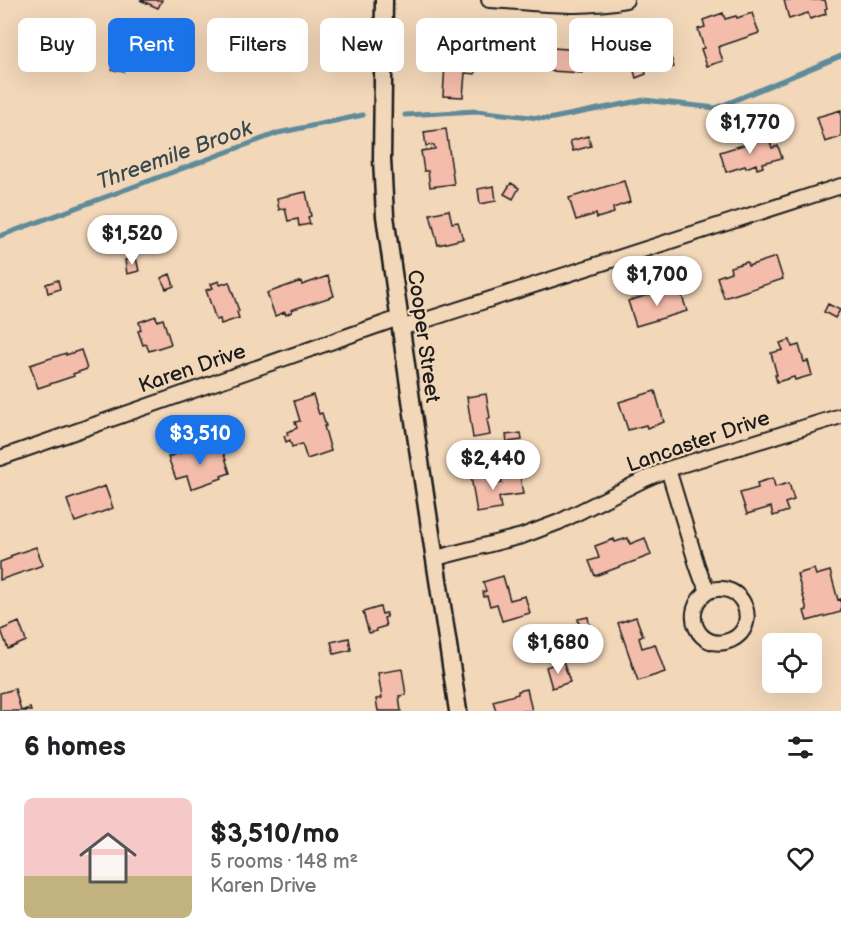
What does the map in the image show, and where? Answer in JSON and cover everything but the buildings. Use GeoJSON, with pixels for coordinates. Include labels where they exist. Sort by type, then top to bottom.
{"type":"FeatureCollection","features":[{"type":"Feature","properties":{"kind":"street","name":"Cooper Street"},"geometry":{"type":"LineString","coordinates":[[384,0],[382,110],[385,216],[458,711]]}},
{"type":"Feature","properties":{"kind":"street"},"geometry":{"type":"LineString","coordinates":[[489,0],[579,4],[626,0]]}},
{"type":"Feature","properties":{"kind":"street","name":"Karen Drive"},"geometry":{"type":"LineString","coordinates":[[0,458],[400,323],[841,186]]}},
{"type":"Feature","properties":{"kind":"street","name":"Lancaster Drive"},"geometry":{"type":"LineString","coordinates":[[436,558],[522,536],[559,522],[645,478],[668,469],[841,416]]}},
{"type":"Feature","properties":{"kind":"street"},"geometry":{"type":"LineString","coordinates":[[668,469],[697,565],[708,591]]}},
{"type":"Feature","properties":{"kind":"street"},"geometry":{"type":"LineString","coordinates":[[718,588],[728,589],[737,594],[743,602],[747,612],[746,621],[742,631],[735,638],[724,642],[713,641],[703,637],[696,628],[693,618],[694,607],[699,597],[708,591],[718,588]]}},
{"type":"Feature","properties":{"kind":"waterway","name":"Threemile Brook"},"geometry":{"type":"LineString","coordinates":[[405,115],[476,111],[548,119],[644,100],[716,108],[841,56]]}},
{"type":"Feature","properties":{"kind":"waterway","name":"Threemile Brook"},"geometry":{"type":"LineString","coordinates":[[0,236],[278,133],[363,115]]}}]}
